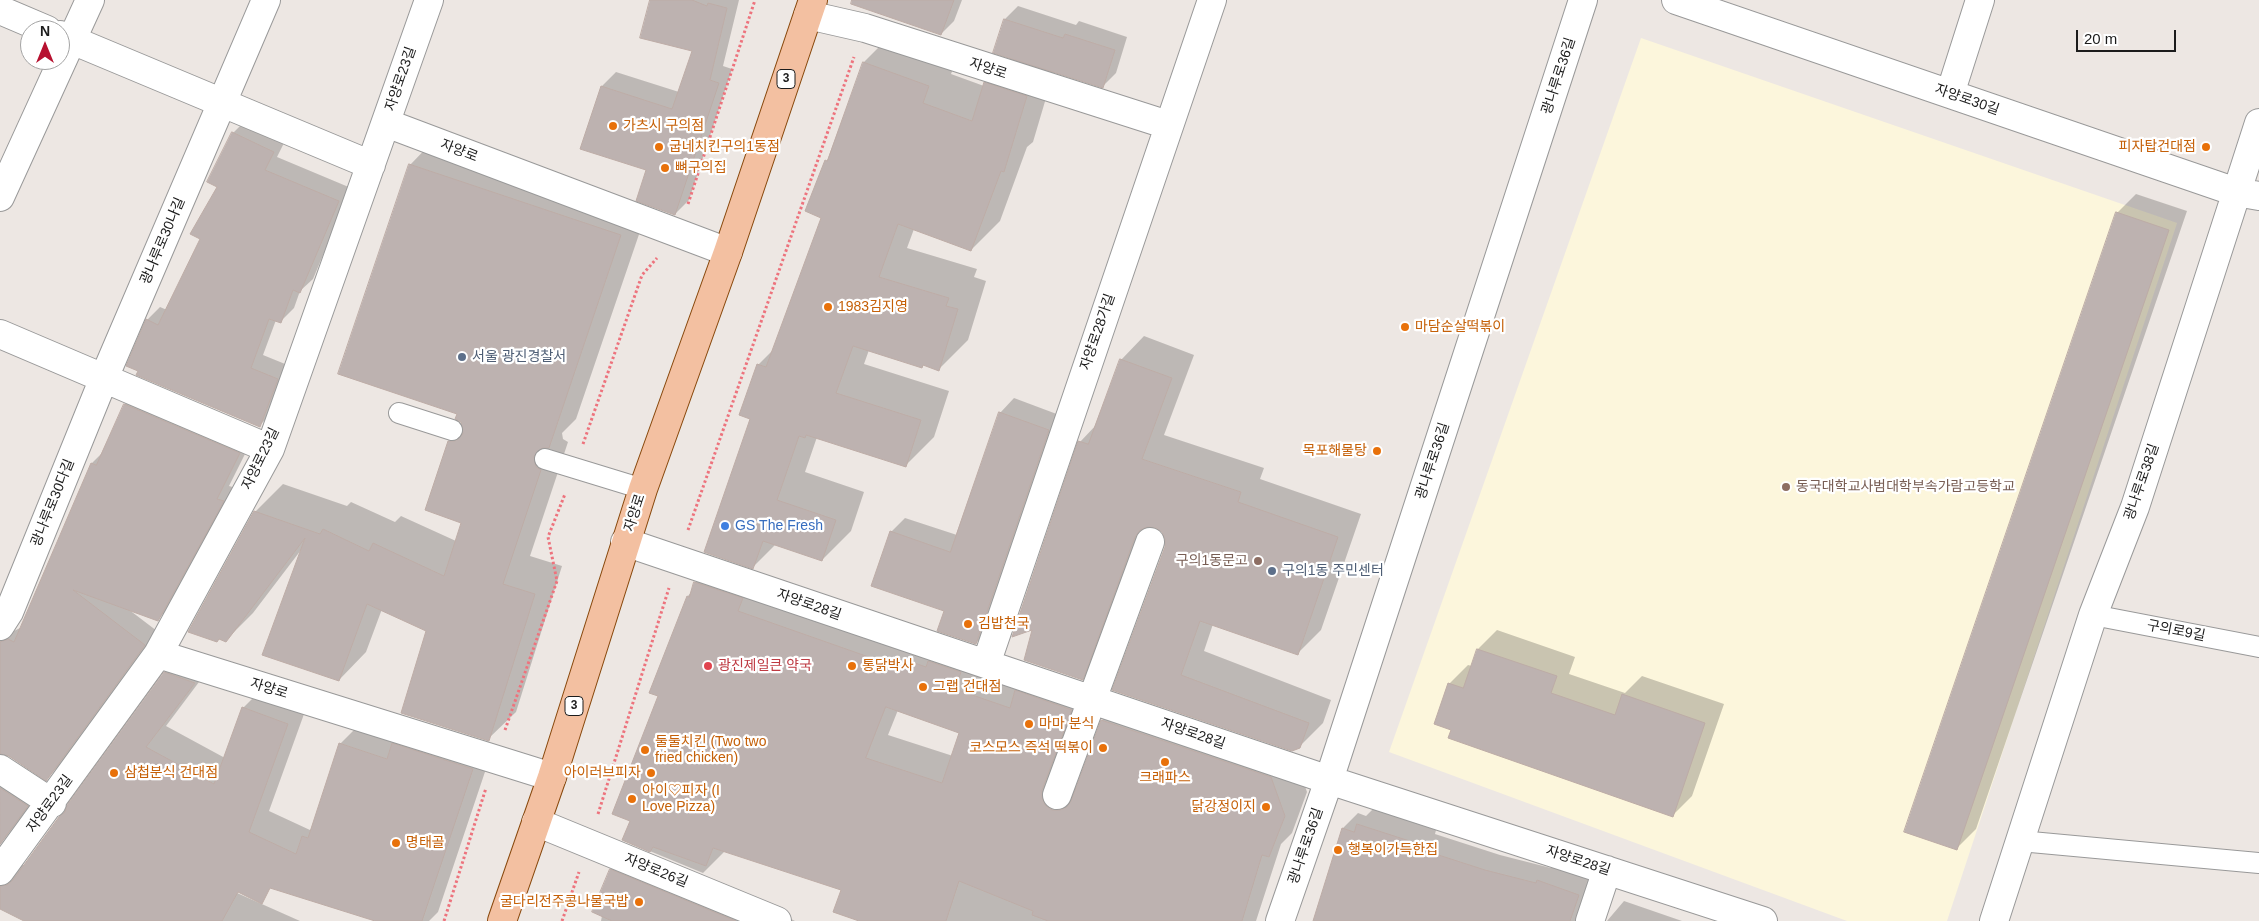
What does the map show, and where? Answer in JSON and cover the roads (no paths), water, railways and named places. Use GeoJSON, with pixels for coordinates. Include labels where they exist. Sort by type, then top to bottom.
{"type":"FeatureCollection","features":[{"type":"Feature","properties":{"kind":"main road","name":"자양로"},"geometry":{"type":"LineString","coordinates":[[502,921],[552,777],[625,542],[728,252],[810,7]]}},
{"type":"Feature","properties":{"kind":"street"},"geometry":{"type":"LineString","coordinates":[[70,32],[90,0]]}},
{"type":"Feature","properties":{"kind":"street","name":"광나루로30나길"},"geometry":{"type":"LineString","coordinates":[[104,378],[266,0]]}},
{"type":"Feature","properties":{"kind":"street","name":"자양로23길"},"geometry":{"type":"LineString","coordinates":[[0,871],[52,803],[158,654],[270,449],[429,0]]}},
{"type":"Feature","properties":{"kind":"street","name":"자양로28가길"},"geometry":{"type":"LineString","coordinates":[[986,664],[1212,0]]}},
{"type":"Feature","properties":{"kind":"street","name":"광나루로36길"},"geometry":{"type":"LineString","coordinates":[[1280,921],[1329,780],[1584,0]]}},
{"type":"Feature","properties":{"kind":"street","name":"자양로30길"},"geometry":{"type":"LineString","coordinates":[[1676,0],[2247,194]]}},
{"type":"Feature","properties":{"kind":"street"},"geometry":{"type":"LineString","coordinates":[[1950,94],[1980,0]]}},
{"type":"Feature","properties":{"kind":"street","name":"자양로"},"geometry":{"type":"LineString","coordinates":[[810,7],[865,28],[1168,125]]}},
{"type":"Feature","properties":{"kind":"street"},"geometry":{"type":"LineString","coordinates":[[0,10],[24,20]]}},
{"type":"Feature","properties":{"kind":"street"},"geometry":{"type":"LineString","coordinates":[[70,40],[371,165]]}},
{"type":"Feature","properties":{"kind":"street"},"geometry":{"type":"LineString","coordinates":[[0,197],[53,70]]}},
{"type":"Feature","properties":{"kind":"street","name":"자양로"},"geometry":{"type":"LineString","coordinates":[[386,123],[728,252]]}},
{"type":"Feature","properties":{"kind":"street","name":"광나루로38길"},"geometry":{"type":"LineString","coordinates":[[1994,921],[2093,615],[2247,194],[2259,123]]}},
{"type":"Feature","properties":{"kind":"street"},"geometry":{"type":"LineString","coordinates":[[0,334],[270,449]]}},
{"type":"Feature","properties":{"kind":"street","name":"광나루로30다길"},"geometry":{"type":"LineString","coordinates":[[0,626],[9,612],[104,378]]}},
{"type":"Feature","properties":{"kind":"street","name":"자양로28길"},"geometry":{"type":"LineString","coordinates":[[625,542],[1329,780],[1760,921]]}},
{"type":"Feature","properties":{"kind":"street"},"geometry":{"type":"LineString","coordinates":[[1057,795],[1150,542]]}},
{"type":"Feature","properties":{"kind":"street","name":"자양로"},"geometry":{"type":"LineString","coordinates":[[158,654],[552,777]]}},
{"type":"Feature","properties":{"kind":"street"},"geometry":{"type":"LineString","coordinates":[[0,769],[52,803]]}},
{"type":"Feature","properties":{"kind":"street","name":"자양로26길"},"geometry":{"type":"LineString","coordinates":[[536,822],[777,921]]}},
{"type":"Feature","properties":{"kind":"street"},"geometry":{"type":"LineString","coordinates":[[1590,921],[1606,870]]}},
{"type":"Feature","properties":{"kind":"lane"},"geometry":{"type":"LineString","coordinates":[[399,413],[452,430]]}},
{"type":"Feature","properties":{"kind":"lane"},"geometry":{"type":"LineString","coordinates":[[545,459],[643,489]]}},
{"type":"Feature","properties":{"kind":"lane","name":"구의로9길"},"geometry":{"type":"LineString","coordinates":[[2093,615],[2259,647]]}},
{"type":"Feature","properties":{"kind":"lane"},"geometry":{"type":"LineString","coordinates":[[2020,841],[2259,863]]}},
{"type":"Feature","properties":{"kind":"place","name":"가츠시 구의점"},"geometry":{"type":"Point","coordinates":[613,126]}},
{"type":"Feature","properties":{"kind":"place","name":"굽네치킨구의1동점"},"geometry":{"type":"Point","coordinates":[659,147]}},
{"type":"Feature","properties":{"kind":"place","name":"피자탑건대점"},"geometry":{"type":"Point","coordinates":[2206,147]}},
{"type":"Feature","properties":{"kind":"place","name":"뼈구의집"},"geometry":{"type":"Point","coordinates":[665,168]}},
{"type":"Feature","properties":{"kind":"place","name":"1983김지영"},"geometry":{"type":"Point","coordinates":[828,307]}},
{"type":"Feature","properties":{"kind":"place","name":"마담순살떡볶이"},"geometry":{"type":"Point","coordinates":[1405,327]}},
{"type":"Feature","properties":{"kind":"place","name":"서울 광진경찰서"},"geometry":{"type":"Point","coordinates":[462,357]}},
{"type":"Feature","properties":{"kind":"place","name":"목포해물탕"},"geometry":{"type":"Point","coordinates":[1377,451]}},
{"type":"Feature","properties":{"kind":"place","name":"동국대학교사범대학부속가람고등학교"},"geometry":{"type":"Point","coordinates":[1786,487]}},
{"type":"Feature","properties":{"kind":"place","name":"GS The Fresh"},"geometry":{"type":"Point","coordinates":[725,526]}},
{"type":"Feature","properties":{"kind":"place","name":"구의1동문고"},"geometry":{"type":"Point","coordinates":[1258,561]}},
{"type":"Feature","properties":{"kind":"place","name":"구의1동 주민센터"},"geometry":{"type":"Point","coordinates":[1272,571]}},
{"type":"Feature","properties":{"kind":"place","name":"김밥천국"},"geometry":{"type":"Point","coordinates":[968,624]}},
{"type":"Feature","properties":{"kind":"place","name":"광진제일큰 약국"},"geometry":{"type":"Point","coordinates":[708,666]}},
{"type":"Feature","properties":{"kind":"place","name":"통닭박사"},"geometry":{"type":"Point","coordinates":[852,666]}},
{"type":"Feature","properties":{"kind":"place","name":"그랩 건대점"},"geometry":{"type":"Point","coordinates":[923,687]}},
{"type":"Feature","properties":{"kind":"place","name":"마마 분식"},"geometry":{"type":"Point","coordinates":[1029,724]}},
{"type":"Feature","properties":{"kind":"place","name":"코스모스 즉석 떡볶이"},"geometry":{"type":"Point","coordinates":[1103,748]}},
{"type":"Feature","properties":{"kind":"place","name":"둘둘치킨 (Two two fried chicken)"},"geometry":{"type":"Point","coordinates":[645,750]}},
{"type":"Feature","properties":{"kind":"place","name":"크래파스"},"geometry":{"type":"Point","coordinates":[1165,762]}},
{"type":"Feature","properties":{"kind":"place","name":"삼첩분식 건대점"},"geometry":{"type":"Point","coordinates":[114,773]}},
{"type":"Feature","properties":{"kind":"place","name":"아이러브피자"},"geometry":{"type":"Point","coordinates":[651,773]}},
{"type":"Feature","properties":{"kind":"place","name":"아이♡피자 (I Love Pizza)"},"geometry":{"type":"Point","coordinates":[632,799]}},
{"type":"Feature","properties":{"kind":"place","name":"닭강정이지"},"geometry":{"type":"Point","coordinates":[1266,807]}},
{"type":"Feature","properties":{"kind":"place","name":"명태골"},"geometry":{"type":"Point","coordinates":[396,843]}},
{"type":"Feature","properties":{"kind":"place","name":"행복이가득한집"},"geometry":{"type":"Point","coordinates":[1338,850]}},
{"type":"Feature","properties":{"kind":"place","name":"굴다리전주콩나물국밥"},"geometry":{"type":"Point","coordinates":[639,902]}}]}
